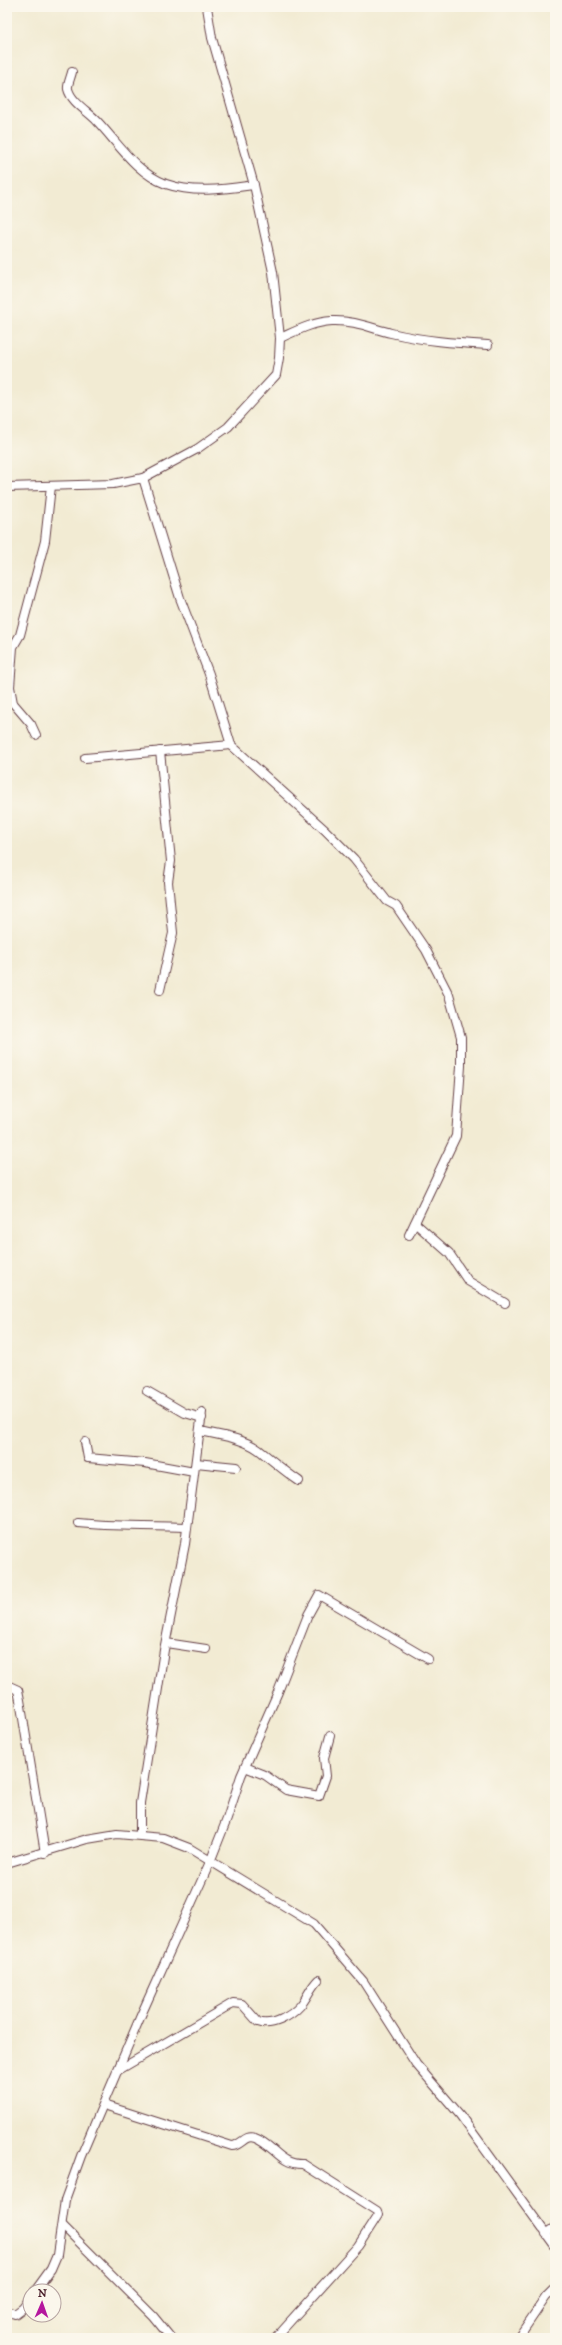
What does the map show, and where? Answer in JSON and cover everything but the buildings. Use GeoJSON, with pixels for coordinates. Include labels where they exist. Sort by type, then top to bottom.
{"type":"FeatureCollection","features":[{"type":"Feature","properties":{"kind":"street"},"geometry":{"type":"LineString","coordinates":[[7,487],[114,484],[143,478],[197,449],[228,427],[266,389],[276,375],[280,338],[273,272],[254,185],[214,45],[207,7]]}},
{"type":"Feature","properties":{"kind":"street"},"geometry":{"type":"LineString","coordinates":[[72,72],[68,89],[72,97],[96,120],[124,154],[143,171],[165,184],[186,189],[219,190],[254,185]]}},
{"type":"Feature","properties":{"kind":"street"},"geometry":{"type":"LineString","coordinates":[[280,338],[312,325],[336,321],[363,324],[390,333],[438,342],[488,345]]}},
{"type":"Feature","properties":{"kind":"street"},"geometry":{"type":"LineString","coordinates":[[143,478],[180,598],[209,674],[231,745],[325,830],[354,859],[387,901],[396,906],[426,950],[449,995],[461,1037],[461,1066],[456,1136],[409,1235]]}},
{"type":"Feature","properties":{"kind":"street"},"geometry":{"type":"LineString","coordinates":[[36,736],[31,724],[13,703],[10,687],[13,648],[20,635],[46,541],[51,486]]}},
{"type":"Feature","properties":{"kind":"street"},"geometry":{"type":"LineString","coordinates":[[86,758],[231,745]]}},
{"type":"Feature","properties":{"kind":"street"},"geometry":{"type":"LineString","coordinates":[[160,751],[171,861],[168,882],[173,933],[160,990]]}},
{"type":"Feature","properties":{"kind":"street"},"geometry":{"type":"LineString","coordinates":[[415,1223],[449,1253],[468,1281],[505,1303]]}},
{"type":"Feature","properties":{"kind":"street"},"geometry":{"type":"LineString","coordinates":[[140,1835],[140,1803],[166,1643],[177,1593],[202,1415],[185,1413],[147,1391]]}},
{"type":"Feature","properties":{"kind":"street"},"geometry":{"type":"LineString","coordinates":[[200,1431],[241,1441],[259,1450],[277,1467],[299,1481]]}},
{"type":"Feature","properties":{"kind":"street"},"geometry":{"type":"LineString","coordinates":[[85,1442],[88,1458],[145,1463],[194,1472]]}},
{"type":"Feature","properties":{"kind":"street"},"geometry":{"type":"LineString","coordinates":[[196,1463],[236,1467]]}},
{"type":"Feature","properties":{"kind":"street"},"geometry":{"type":"LineString","coordinates":[[78,1524],[186,1527]]}},
{"type":"Feature","properties":{"kind":"street"},"geometry":{"type":"LineString","coordinates":[[41,2283],[52,2269],[57,2254],[65,2200],[72,2180],[117,2071],[210,1862],[245,1767],[278,1692],[308,1615],[319,1594],[428,1659]]}},
{"type":"Feature","properties":{"kind":"street"},"geometry":{"type":"LineString","coordinates":[[166,1643],[206,1650]]}},
{"type":"Feature","properties":{"kind":"street"},"geometry":{"type":"LineString","coordinates":[[7,1685],[18,1690],[45,1853]]}},
{"type":"Feature","properties":{"kind":"street"},"geometry":{"type":"LineString","coordinates":[[245,1767],[265,1775],[286,1790],[319,1796],[326,1776],[327,1770],[324,1758],[330,1736]]}},
{"type":"Feature","properties":{"kind":"street"},"geometry":{"type":"LineString","coordinates":[[7,1863],[45,1853],[87,1839],[117,1834],[163,1838],[189,1848],[314,1924],[364,1981],[416,2064],[460,2115],[515,2188],[545,2234],[555,2246]]}},
{"type":"Feature","properties":{"kind":"street"},"geometry":{"type":"LineString","coordinates":[[117,2071],[233,2003],[242,2004],[258,2022],[263,2024],[288,2016],[301,2005],[308,1992],[318,1980]]}},
{"type":"Feature","properties":{"kind":"street"},"geometry":{"type":"LineString","coordinates":[[104,2105],[232,2146],[236,2146],[249,2137],[254,2137],[272,2148],[279,2157],[292,2163],[303,2164],[377,2211],[378,2216],[358,2246],[275,2338]]}},
{"type":"Feature","properties":{"kind":"street"},"geometry":{"type":"LineString","coordinates":[[62,2225],[153,2316],[171,2338]]}},
{"type":"Feature","properties":{"kind":"street"},"geometry":{"type":"LineString","coordinates":[[545,2234],[555,2227]]}},
{"type":"Feature","properties":{"kind":"street"},"geometry":{"type":"LineString","coordinates":[[518,2338],[546,2297],[555,2288]]}},
{"type":"Feature","properties":{"kind":"street"},"geometry":{"type":"LineString","coordinates":[[7,2311],[15,2314],[22,2309]]}}]}
